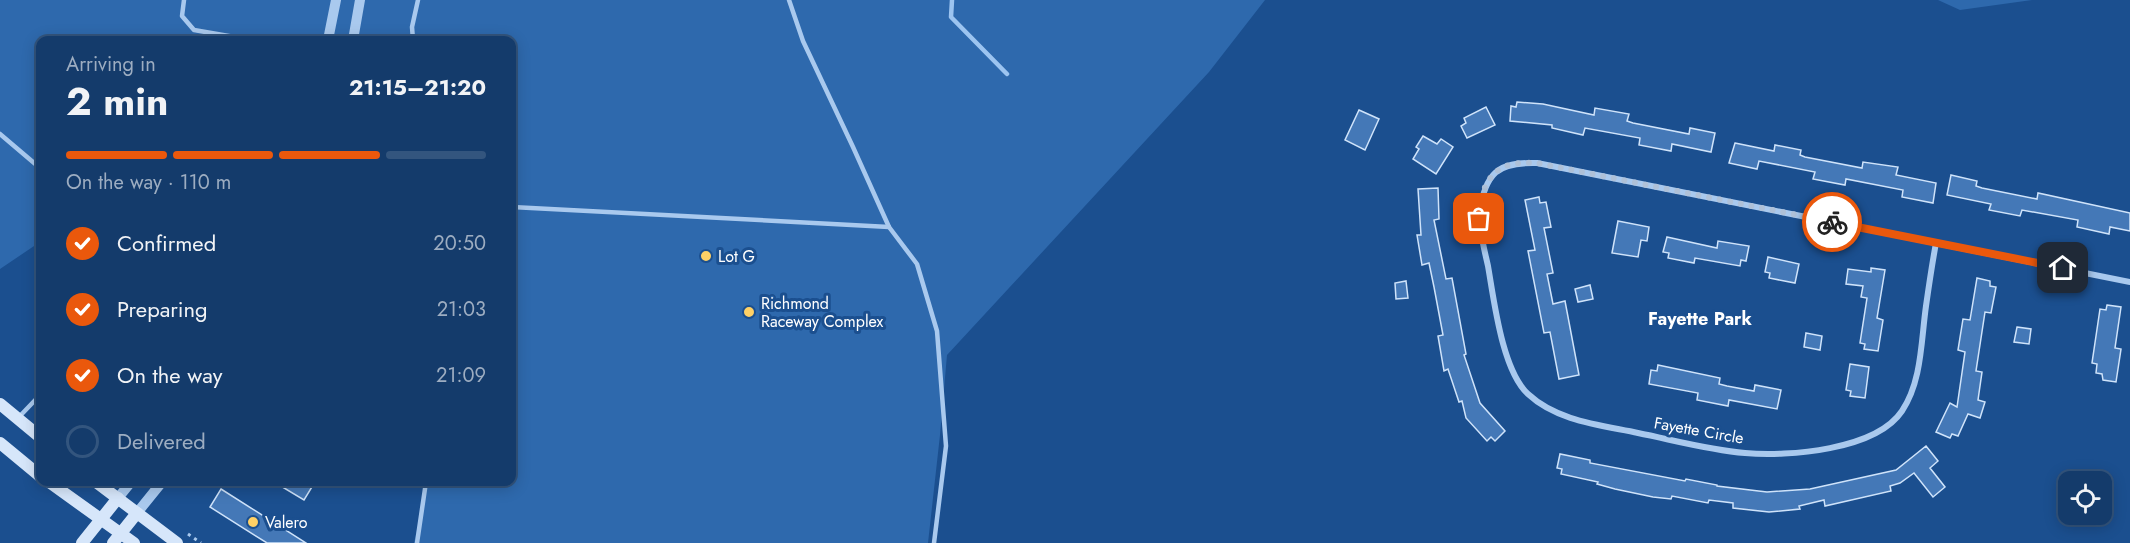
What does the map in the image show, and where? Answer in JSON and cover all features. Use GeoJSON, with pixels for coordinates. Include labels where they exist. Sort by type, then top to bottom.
{"type":"FeatureCollection","features":[{"type":"Feature","properties":{"kind":"main road"},"geometry":{"type":"LineString","coordinates":[[0,404],[36,434]]}},
{"type":"Feature","properties":{"kind":"main road"},"geometry":{"type":"LineString","coordinates":[[0,443],[36,473]]}},
{"type":"Feature","properties":{"kind":"main road"},"geometry":{"type":"LineString","coordinates":[[54,486],[101,519],[117,538],[134,543]]}},
{"type":"Feature","properties":{"kind":"main road"},"geometry":{"type":"LineString","coordinates":[[102,486],[177,543]]}},
{"type":"Feature","properties":{"kind":"main road"},"geometry":{"type":"LineString","coordinates":[[82,543],[118,498]]}},
{"type":"Feature","properties":{"kind":"main road"},"geometry":{"type":"LineString","coordinates":[[117,538],[137,513]]}},
{"type":"Feature","properties":{"kind":"street"},"geometry":{"type":"LineString","coordinates":[[329,36],[336,0]]}},
{"type":"Feature","properties":{"kind":"street"},"geometry":{"type":"LineString","coordinates":[[354,36],[360,0]]}},
{"type":"Feature","properties":{"kind":"street","name":"Fayette Circle"},"geometry":{"type":"LineString","coordinates":[[1537,163],[1936,243],[1914,384],[1902,412],[1894,421],[1869,437],[1840,446],[1775,454],[1745,453],[1582,421],[1547,409],[1527,393],[1512,369],[1499,327],[1479,219],[1483,190],[1498,170],[1508,165],[1537,163]]}},
{"type":"Feature","properties":{"kind":"street"},"geometry":{"type":"LineString","coordinates":[[1936,243],[2130,282]]}},
{"type":"Feature","properties":{"kind":"street"},"geometry":{"type":"LineString","coordinates":[[118,498],[128,486]]}},
{"type":"Feature","properties":{"kind":"street"},"geometry":{"type":"LineString","coordinates":[[137,513],[159,486]]}},
{"type":"Feature","properties":{"kind":"lane"},"geometry":{"type":"LineString","coordinates":[[184,0],[182,16],[194,30],[229,36]]}},
{"type":"Feature","properties":{"kind":"lane"},"geometry":{"type":"LineString","coordinates":[[413,36],[412,27],[418,0]]}},
{"type":"Feature","properties":{"kind":"lane"},"geometry":{"type":"LineString","coordinates":[[789,0],[803,41],[889,227],[917,264],[937,332],[946,446],[934,543]]}},
{"type":"Feature","properties":{"kind":"lane"},"geometry":{"type":"LineString","coordinates":[[0,134],[36,165]]}},
{"type":"Feature","properties":{"kind":"lane"},"geometry":{"type":"LineString","coordinates":[[516,207],[889,227]]}},
{"type":"Feature","properties":{"kind":"lane"},"geometry":{"type":"LineString","coordinates":[[17,418],[36,399]]}},
{"type":"Feature","properties":{"kind":"lane"},"geometry":{"type":"LineString","coordinates":[[417,543],[425,486]]}},
{"type":"Feature","properties":{"kind":"shaded area","name":"Richmond Raceway Complex"},"geometry":{"type":"Polygon","coordinates":[[[0,0],[1265,0],[1209,72],[947,355],[928,543],[414,543],[425,486],[516,486],[516,36],[36,36],[36,245],[0,269],[0,0]]]}},
{"type":"Feature","properties":{"kind":"shaded area"},"geometry":{"type":"Polygon","coordinates":[[[1938,0],[2032,0],[1960,10],[1938,0]]]}},
{"type":"Feature","properties":{"kind":"building"},"geometry":{"type":"Polygon","coordinates":[[[1517,102],[1543,104],[1594,115],[1595,108],[1629,114],[1627,121],[1633,123],[1689,134],[1690,128],[1715,133],[1711,152],[1672,144],[1671,151],[1639,145],[1640,138],[1585,128],[1583,135],[1552,128],[1552,125],[1510,121],[1511,106],[1516,107],[1517,102]]]}},
{"type":"Feature","properties":{"kind":"building"},"geometry":{"type":"Polygon","coordinates":[[[1486,107],[1495,125],[1467,138],[1461,126],[1466,123],[1464,118],[1486,107]]]}},
{"type":"Feature","properties":{"kind":"building"},"geometry":{"type":"Polygon","coordinates":[[[1359,110],[1379,119],[1365,150],[1345,140],[1359,110]]]}},
{"type":"Feature","properties":{"kind":"building"},"geometry":{"type":"Polygon","coordinates":[[[1423,136],[1437,144],[1441,139],[1453,147],[1436,174],[1413,159],[1419,149],[1416,147],[1423,136]]]}},
{"type":"Feature","properties":{"kind":"building"},"geometry":{"type":"Polygon","coordinates":[[[1735,143],[1774,151],[1775,145],[1801,150],[1800,155],[1805,157],[1862,168],[1863,162],[1898,167],[1896,175],[1936,183],[1933,203],[1902,197],[1903,190],[1846,179],[1845,185],[1813,179],[1815,172],[1759,161],[1757,169],[1729,163],[1735,143]]]}},
{"type":"Feature","properties":{"kind":"building"},"geometry":{"type":"Polygon","coordinates":[[[1951,175],[1977,181],[1976,186],[1982,188],[2037,199],[2038,193],[2130,213],[2130,231],[2110,227],[2109,234],[2077,227],[2078,220],[2022,210],[2020,216],[1989,210],[1991,204],[1947,195],[1951,175]]]}},
{"type":"Feature","properties":{"kind":"building"},"geometry":{"type":"Polygon","coordinates":[[[1438,188],[1439,219],[1434,220],[1446,279],[1452,278],[1466,354],[1464,355],[1480,403],[1505,431],[1495,441],[1491,437],[1487,441],[1466,418],[1462,401],[1459,402],[1448,369],[1444,371],[1438,336],[1443,335],[1434,287],[1429,263],[1422,265],[1417,235],[1421,235],[1418,189],[1438,188]]]}},
{"type":"Feature","properties":{"kind":"building"},"geometry":{"type":"Polygon","coordinates":[[[1539,197],[1540,203],[1546,202],[1551,227],[1544,228],[1553,273],[1547,274],[1553,304],[1565,301],[1579,375],[1559,379],[1550,332],[1544,333],[1528,251],[1535,250],[1525,200],[1539,197]]]}},
{"type":"Feature","properties":{"kind":"building"},"geometry":{"type":"Polygon","coordinates":[[[1618,221],[1649,227],[1647,241],[1641,240],[1638,257],[1612,253],[1618,221]]]}},
{"type":"Feature","properties":{"kind":"building"},"geometry":{"type":"Polygon","coordinates":[[[1667,237],[1717,248],[1718,241],[1749,246],[1746,261],[1741,260],[1740,266],[1695,258],[1694,263],[1668,258],[1669,253],[1663,252],[1667,237]]]}},
{"type":"Feature","properties":{"kind":"building"},"geometry":{"type":"Polygon","coordinates":[[[1768,257],[1799,264],[1795,283],[1769,278],[1770,273],[1765,272],[1768,257]]]}},
{"type":"Feature","properties":{"kind":"building"},"geometry":{"type":"Polygon","coordinates":[[[1871,268],[1885,270],[1877,318],[1883,320],[1878,351],[1864,349],[1865,344],[1860,343],[1867,298],[1861,297],[1863,286],[1846,284],[1848,269],[1871,272],[1871,268]]]}},
{"type":"Feature","properties":{"kind":"building"},"geometry":{"type":"Polygon","coordinates":[[[1977,278],[1990,281],[1990,286],[1996,287],[1991,313],[1985,312],[1976,371],[1982,372],[1978,400],[1985,402],[1980,418],[1968,414],[1958,436],[1952,434],[1950,438],[1936,432],[1950,403],[1957,407],[1965,352],[1958,350],[1963,319],[1970,320],[1977,278]]]}},
{"type":"Feature","properties":{"kind":"building"},"geometry":{"type":"Polygon","coordinates":[[[1406,281],[1408,298],[1396,299],[1395,283],[1406,281]]]}},
{"type":"Feature","properties":{"kind":"building"},"geometry":{"type":"Polygon","coordinates":[[[1590,285],[1593,299],[1578,302],[1575,289],[1590,285]]]}},
{"type":"Feature","properties":{"kind":"building"},"geometry":{"type":"Polygon","coordinates":[[[2107,305],[2121,307],[2115,348],[2121,349],[2116,382],[2103,380],[2102,374],[2096,373],[2097,364],[2092,363],[2100,309],[2106,310],[2107,305]]]}},
{"type":"Feature","properties":{"kind":"building"},"geometry":{"type":"Polygon","coordinates":[[[2017,327],[2031,329],[2029,344],[2014,342],[2017,327]]]}},
{"type":"Feature","properties":{"kind":"building"},"geometry":{"type":"Polygon","coordinates":[[[1806,333],[1822,336],[1820,350],[1804,347],[1806,333]]]}},
{"type":"Feature","properties":{"kind":"building"},"geometry":{"type":"Polygon","coordinates":[[[1850,364],[1869,367],[1865,398],[1850,396],[1851,391],[1846,390],[1850,364]]]}},
{"type":"Feature","properties":{"kind":"building"},"geometry":{"type":"Polygon","coordinates":[[[1658,365],[1720,378],[1719,384],[1727,386],[1754,391],[1755,385],[1781,390],[1777,409],[1729,400],[1728,406],[1697,400],[1698,393],[1649,384],[1651,370],[1657,371],[1658,365]]]}},
{"type":"Feature","properties":{"kind":"building"},"geometry":{"type":"Polygon","coordinates":[[[1926,446],[1938,461],[1930,468],[1945,487],[1933,497],[1914,473],[1900,483],[1890,486],[1891,491],[1825,506],[1824,500],[1799,506],[1800,509],[1769,512],[1733,508],[1733,503],[1709,500],[1708,503],[1672,496],[1671,499],[1653,497],[1561,474],[1562,469],[1557,468],[1560,454],[1590,460],[1590,463],[1685,481],[1686,479],[1717,486],[1767,492],[1810,489],[1896,470],[1926,446]]]}},
{"type":"Feature","properties":{"kind":"building"},"geometry":{"type":"Polygon","coordinates":[[[281,486],[313,486],[304,500],[281,486]]]}},
{"type":"Feature","properties":{"kind":"building","name":"Valero"},"geometry":{"type":"Polygon","coordinates":[[[221,489],[306,543],[267,543],[210,507],[221,489]]]}},
{"type":"Feature","properties":{"kind":"waterway"},"geometry":{"type":"LineString","coordinates":[[952,0],[951,17],[1007,74]]}},
{"type":"Feature","properties":{"kind":"way so far"},"geometry":{"type":"LineString","coordinates":[[1479,219],[1483,190],[1498,170],[1508,165],[1537,163],[1832,222]]}},
{"type":"Feature","properties":{"kind":"place","name":"Lot G"},"geometry":{"type":"Point","coordinates":[706,256]}},
{"type":"Feature","properties":{"kind":"place","name":"Richmond Raceway Complex"},"geometry":{"type":"Point","coordinates":[749,312]}},
{"type":"Feature","properties":{"kind":"place","name":"Valero"},"geometry":{"type":"Point","coordinates":[253,522]}},
{"type":"Feature","properties":{"kind":"district","name":"Fayette Park"},"geometry":{"type":"Point","coordinates":[1700,319]}},
{"type":"Feature","properties":{"kind":"route"},"geometry":{"type":"LineString","coordinates":[[1832,222],[2063,268]]}}]}
